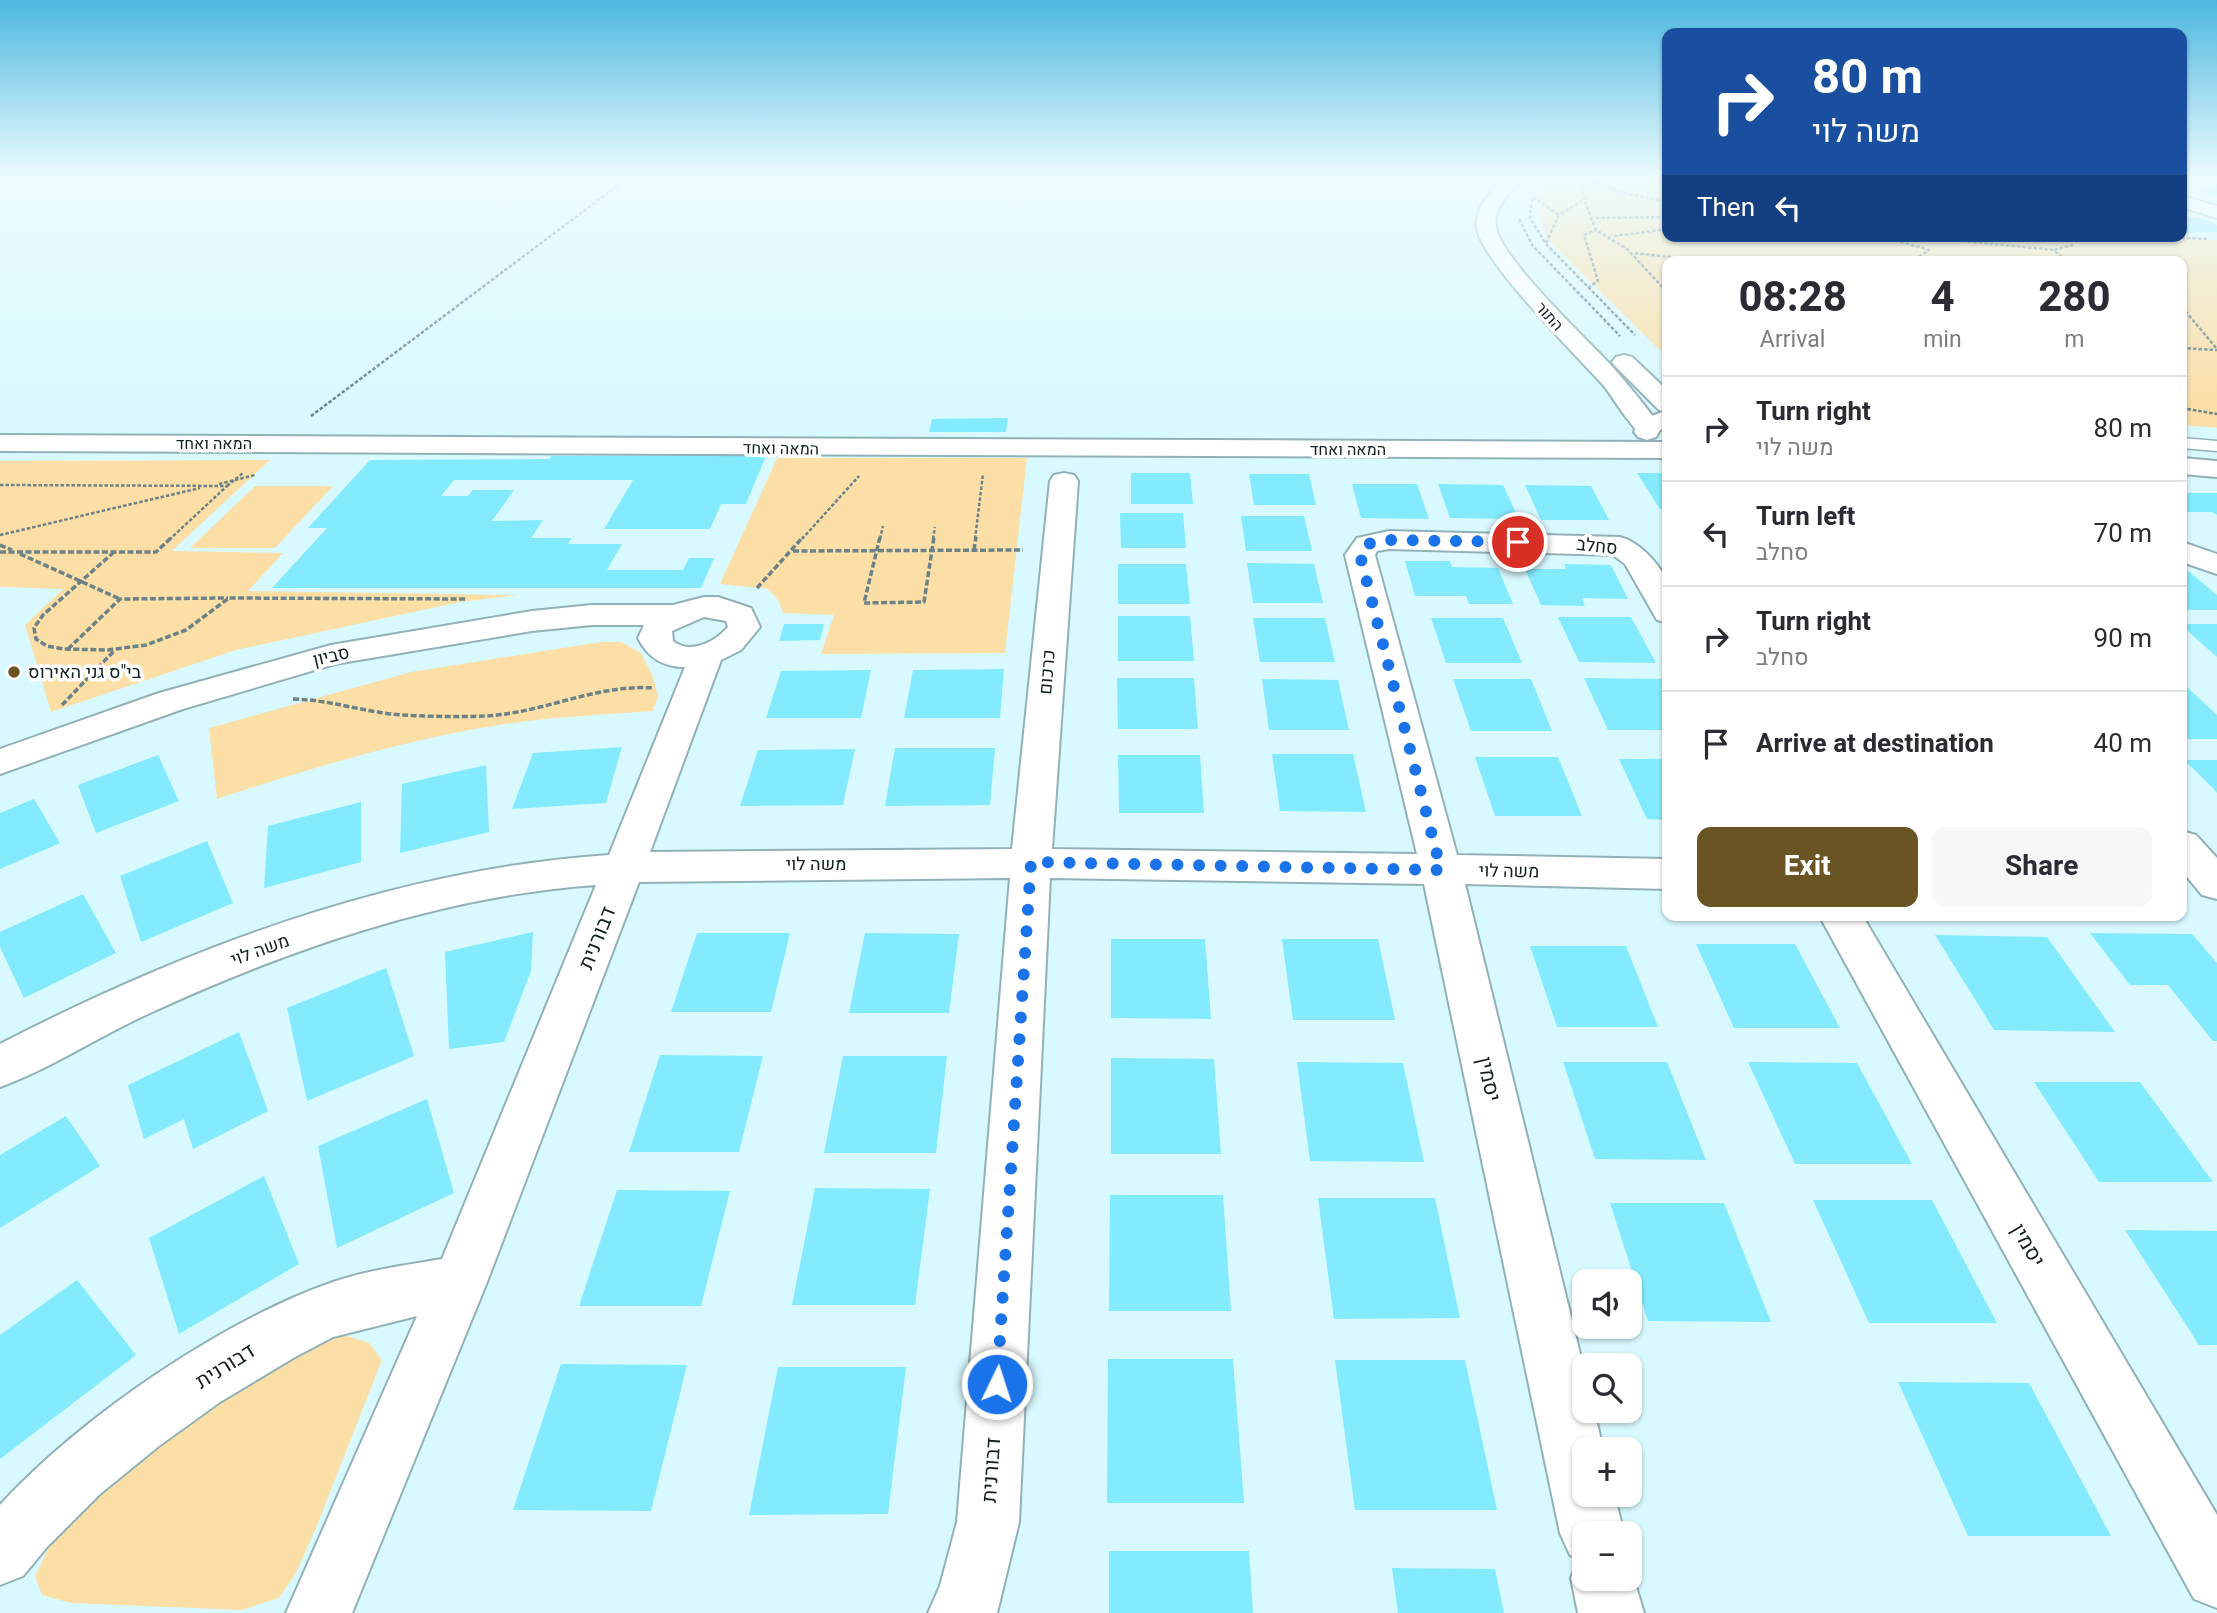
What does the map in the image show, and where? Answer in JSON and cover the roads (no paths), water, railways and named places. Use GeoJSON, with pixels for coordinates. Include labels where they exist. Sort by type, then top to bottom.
{"type":"FeatureCollection","features":[{"type":"Feature","properties":{"kind":"street","name":"התור"},"geometry":{"type":"LineString","coordinates":[[1499,252],[1540,305],[1654,425],[1656,442],[1662,446]]}},
{"type":"Feature","properties":{"kind":"street","name":"התור"},"geometry":{"type":"LineString","coordinates":[[1565,300],[1662,399]]}},
{"type":"Feature","properties":{"kind":"street","name":"המאה ואחד"},"geometry":{"type":"LineString","coordinates":[[1561,448],[1599,446],[1654,425]]}},
{"type":"Feature","properties":{"kind":"street","name":"המאה ואחד"},"geometry":{"type":"LineString","coordinates":[[0,443],[883,449],[1662,449]]}},
{"type":"Feature","properties":{"kind":"street"},"geometry":{"type":"LineString","coordinates":[[2187,466],[2217,469]]}},
{"type":"Feature","properties":{"kind":"street","name":"כרכום"},"geometry":{"type":"LineString","coordinates":[[1031,862],[1064,481]]}},
{"type":"Feature","properties":{"kind":"street","name":"סחלב"},"geometry":{"type":"LineString","coordinates":[[1441,870],[1360,555],[1367,544],[1389,540],[1620,546],[1637,559],[1662,603]]}},
{"type":"Feature","properties":{"kind":"street"},"geometry":{"type":"LineString","coordinates":[[2187,553],[2217,565]]}},
{"type":"Feature","properties":{"kind":"street","name":"סביון"},"geometry":{"type":"LineString","coordinates":[[0,762],[224,684],[331,655],[477,630],[592,615],[675,615],[704,607],[718,607],[740,615],[744,627],[741,636],[732,644],[706,655]]}},
{"type":"Feature","properties":{"kind":"street"},"geometry":{"type":"LineString","coordinates":[[625,866],[706,655],[676,655],[659,647],[655,639],[657,630],[675,615]]}},
{"type":"Feature","properties":{"kind":"street"},"geometry":{"type":"LineString","coordinates":[[2187,852],[2207,880]]}},
{"type":"Feature","properties":{"kind":"street","name":"משה לוי"},"geometry":{"type":"LineString","coordinates":[[0,1067],[133,1001],[234,959],[325,927],[426,897],[574,870],[684,863],[824,865],[1031,862],[1662,874]]}},
{"type":"Feature","properties":{"kind":"street","name":"דבורנית"},"geometry":{"type":"LineString","coordinates":[[961,1613],[970,1601],[988,1522],[1031,862]]}},
{"type":"Feature","properties":{"kind":"street","name":"דבורנית"},"geometry":{"type":"LineString","coordinates":[[319,1613],[460,1282],[625,866]]}},
{"type":"Feature","properties":{"kind":"street","name":"יסמין"},"geometry":{"type":"LineString","coordinates":[[1441,870],[1589,1521]]}},
{"type":"Feature","properties":{"kind":"street","name":"יסמין"},"geometry":{"type":"LineString","coordinates":[[1843,921],[2217,1576]]}},
{"type":"Feature","properties":{"kind":"street","name":"דבורנית"},"geometry":{"type":"LineString","coordinates":[[9,1541],[103,1449],[195,1384],[279,1333],[349,1305],[460,1282]]}},
{"type":"Feature","properties":{"kind":"street"},"geometry":{"type":"LineString","coordinates":[[1606,1591],[1611,1613]]}},
{"type":"Feature","properties":{"kind":"lane"},"geometry":{"type":"LineString","coordinates":[[2187,443],[2217,446]]}},
{"type":"Feature","properties":{"kind":"place","name":"בי\"ס גני האירוס"},"geometry":{"type":"Point","coordinates":[14,672]}}]}
